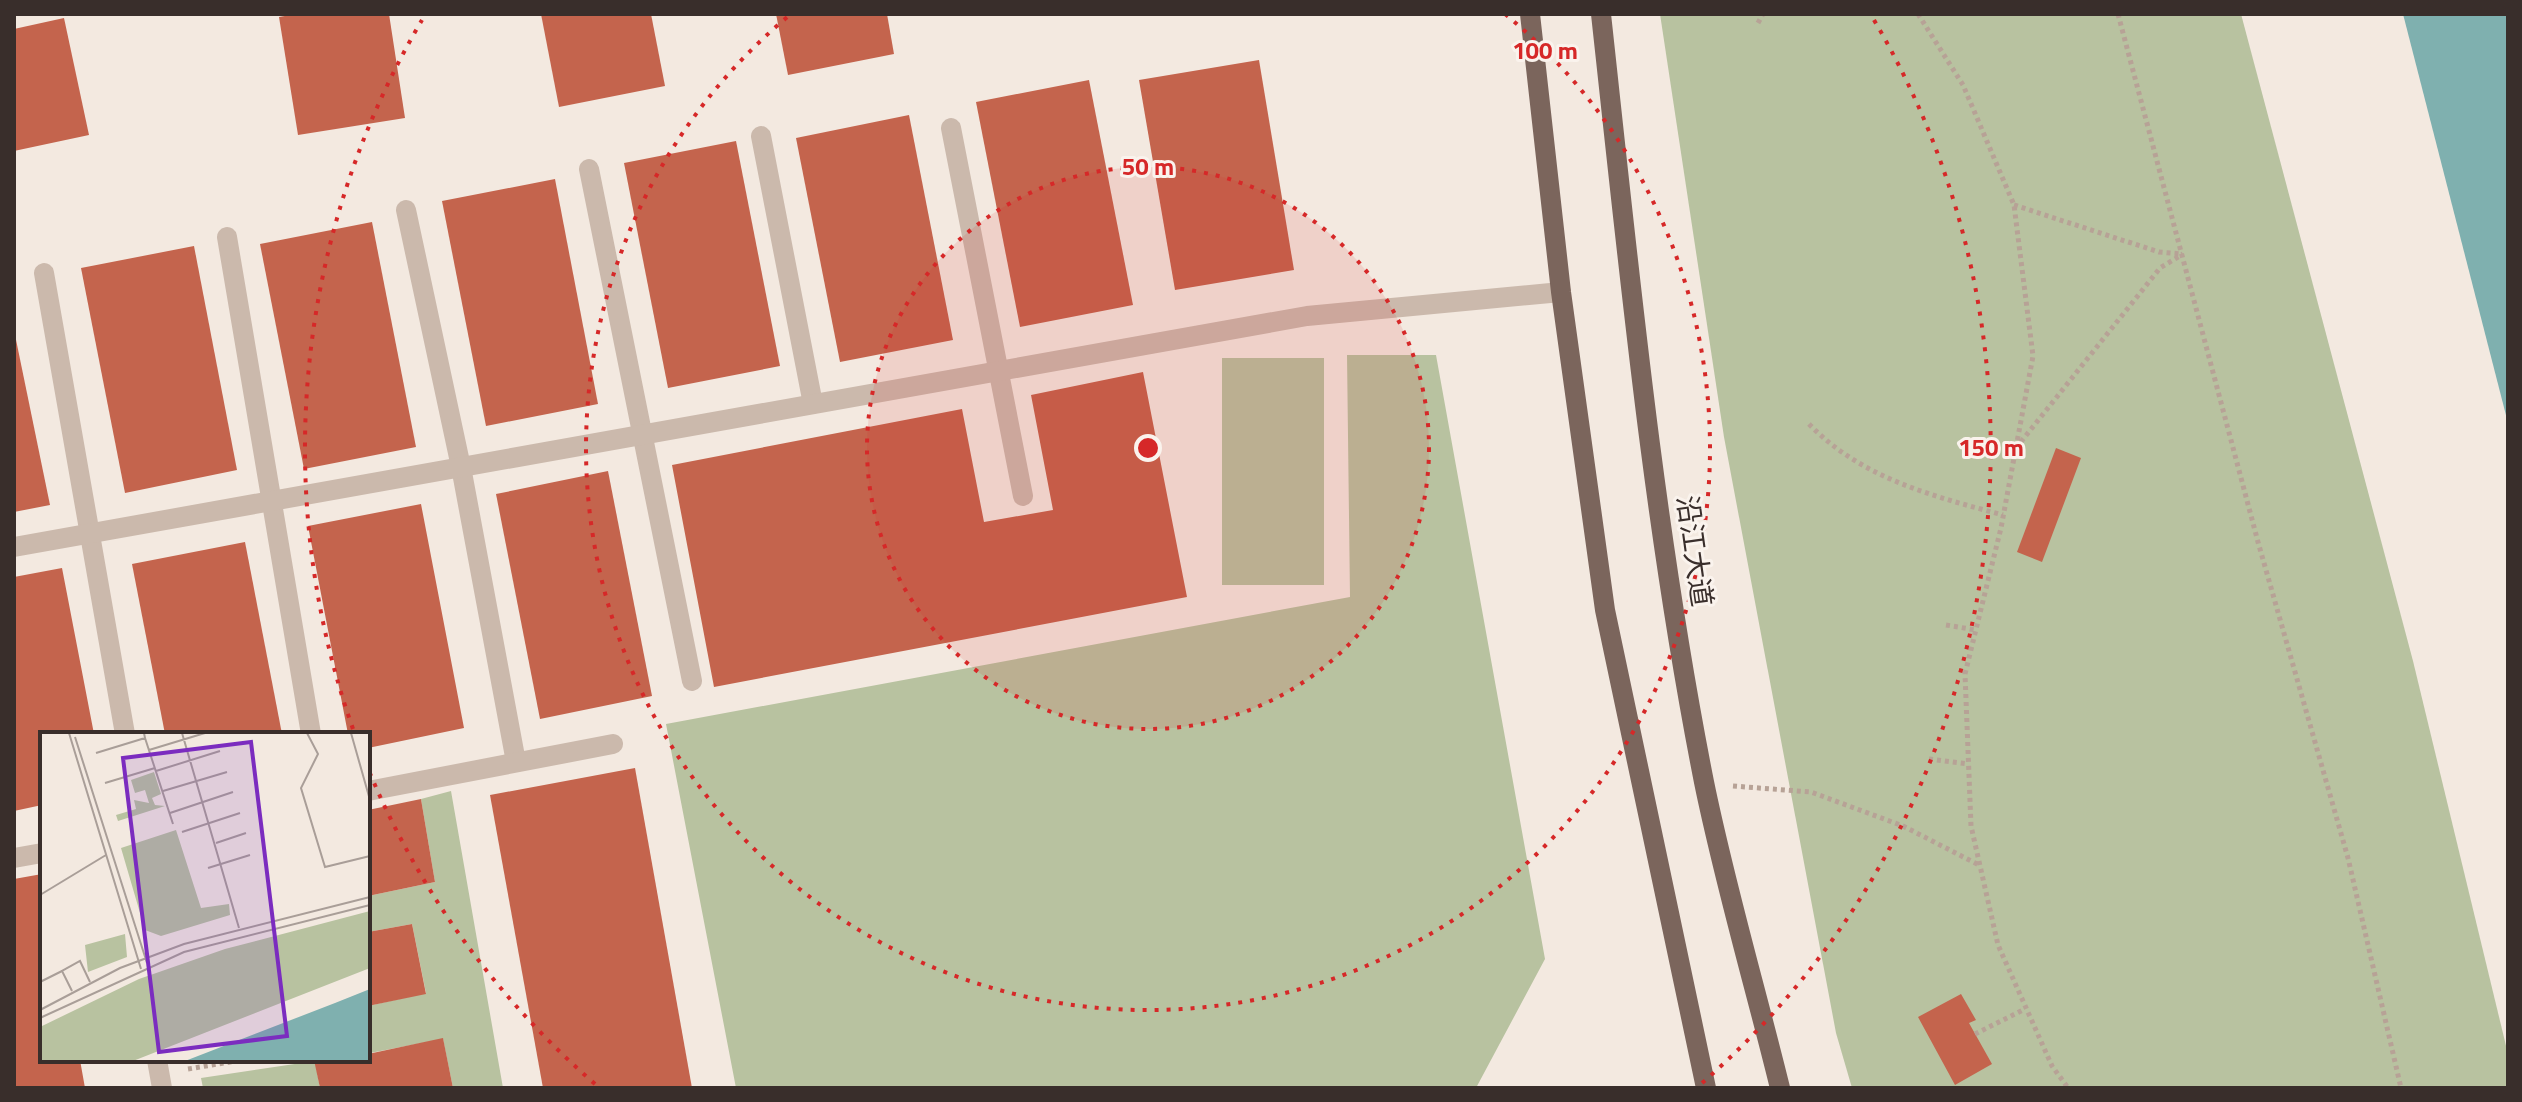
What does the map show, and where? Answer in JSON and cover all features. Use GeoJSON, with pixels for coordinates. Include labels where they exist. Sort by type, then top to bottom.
{"type":"FeatureCollection","features":[{"type":"Feature","properties":{"kind":"main road"},"geometry":{"type":"LineString","coordinates":[[1530,14],[1561,292],[1605,610],[1706,1088]]}},
{"type":"Feature","properties":{"kind":"main road","name":"沿江大道"},"geometry":{"type":"LineString","coordinates":[[1601,14],[1631,283],[1672,600],[1705,784],[1780,1088]]}},
{"type":"Feature","properties":{"kind":"lane"},"geometry":{"type":"LineString","coordinates":[[951,128],[996,372],[1023,496]]}},
{"type":"Feature","properties":{"kind":"lane"},"geometry":{"type":"LineString","coordinates":[[761,136],[813,404]]}},
{"type":"Feature","properties":{"kind":"lane"},"geometry":{"type":"LineString","coordinates":[[589,169],[692,681]]}},
{"type":"Feature","properties":{"kind":"lane"},"geometry":{"type":"LineString","coordinates":[[406,210],[461,467],[516,762]]}},
{"type":"Feature","properties":{"kind":"lane"},"geometry":{"type":"LineString","coordinates":[[227,237],[311,732]]}},
{"type":"Feature","properties":{"kind":"lane"},"geometry":{"type":"LineString","coordinates":[[44,273],[125,732]]}},
{"type":"Feature","properties":{"kind":"lane"},"geometry":{"type":"LineString","coordinates":[[14,547],[1307,316],[1561,292]]}},
{"type":"Feature","properties":{"kind":"lane"},"geometry":{"type":"LineString","coordinates":[[370,791],[613,744]]}},
{"type":"Feature","properties":{"kind":"lane"},"geometry":{"type":"LineString","coordinates":[[14,858],[40,853]]}},
{"type":"Feature","properties":{"kind":"path"},"geometry":{"type":"LineString","coordinates":[[1758,23],[1763,14]]}},
{"type":"Feature","properties":{"kind":"path"},"geometry":{"type":"LineString","coordinates":[[1918,14],[1963,85],[2014,205],[2033,356],[2003,515],[1965,674],[1971,826],[1998,945],[2052,1066],[2068,1088]]}},
{"type":"Feature","properties":{"kind":"path"},"geometry":{"type":"LineString","coordinates":[[2118,14],[2258,542],[2348,858],[2401,1088]]}},
{"type":"Feature","properties":{"kind":"path"},"geometry":{"type":"LineString","coordinates":[[2014,205],[2159,252],[2183,254]]}},
{"type":"Feature","properties":{"kind":"path"},"geometry":{"type":"LineString","coordinates":[[2016,449],[2160,268],[2183,254]]}},
{"type":"Feature","properties":{"kind":"path"},"geometry":{"type":"LineString","coordinates":[[1809,424],[1829,444],[1878,476],[2003,515]]}},
{"type":"Feature","properties":{"kind":"path"},"geometry":{"type":"LineString","coordinates":[[1946,625],[1976,630]]}},
{"type":"Feature","properties":{"kind":"path"},"geometry":{"type":"LineString","coordinates":[[1929,759],[1968,764]]}},
{"type":"Feature","properties":{"kind":"path"},"geometry":{"type":"LineString","coordinates":[[1705,784],[1811,792],[1903,826],[1980,866]]}},
{"type":"Feature","properties":{"kind":"path"},"geometry":{"type":"LineString","coordinates":[[1975,1034],[2025,1009]]}},
{"type":"Feature","properties":{"kind":"path"},"geometry":{"type":"LineString","coordinates":[[159,1074],[230,1062]]}},
{"type":"Feature","properties":{"kind":"green space"},"geometry":{"type":"Polygon","coordinates":[[[1660,14],[2241,14],[2413,661],[2508,1054],[2508,1088],[1852,1088],[1836,1033],[1724,437],[1660,14]]]}},
{"type":"Feature","properties":{"kind":"green space"},"geometry":{"type":"Polygon","coordinates":[[[1347,355],[1436,355],[1545,959],[1476,1088],[736,1088],[666,724],[1350,597],[1347,355]]]}},
{"type":"Feature","properties":{"kind":"green space"},"geometry":{"type":"Polygon","coordinates":[[[1222,358],[1324,358],[1324,585],[1222,585],[1222,358]]]}},
{"type":"Feature","properties":{"kind":"green space"},"geometry":{"type":"Polygon","coordinates":[[[451,791],[503,1088],[453,1088],[443,1039],[370,1053],[370,1006],[426,993],[412,924],[370,932],[370,896],[435,882],[421,799],[451,791]]]}},
{"type":"Feature","properties":{"kind":"green space"},"geometry":{"type":"Polygon","coordinates":[[[315,1062],[320,1088],[203,1088],[201,1078],[315,1062]]]}},
{"type":"Feature","properties":{"kind":"water"},"geometry":{"type":"Polygon","coordinates":[[[2403,14],[2508,14],[2508,423],[2403,14]]]}},
{"type":"Feature","properties":{"kind":"building"},"geometry":{"type":"Polygon","coordinates":[[[296,14],[389,14],[405,118],[298,135],[279,17],[296,14]]]}},
{"type":"Feature","properties":{"kind":"building"},"geometry":{"type":"Polygon","coordinates":[[[541,14],[651,14],[665,86],[559,107],[541,14]]]}},
{"type":"Feature","properties":{"kind":"building"},"geometry":{"type":"Polygon","coordinates":[[[776,14],[887,14],[894,54],[788,75],[776,14]]]}},
{"type":"Feature","properties":{"kind":"building"},"geometry":{"type":"Polygon","coordinates":[[[64,18],[89,135],[14,151],[14,29],[64,18]]]}},
{"type":"Feature","properties":{"kind":"building"},"geometry":{"type":"Polygon","coordinates":[[[1259,60],[1294,270],[1175,290],[1139,80],[1259,60]]]}},
{"type":"Feature","properties":{"kind":"building"},"geometry":{"type":"Polygon","coordinates":[[[1089,80],[1133,305],[1020,327],[976,102],[1089,80]]]}},
{"type":"Feature","properties":{"kind":"building"},"geometry":{"type":"Polygon","coordinates":[[[909,115],[953,340],[840,362],[796,138],[909,115]]]}},
{"type":"Feature","properties":{"kind":"building"},"geometry":{"type":"Polygon","coordinates":[[[736,141],[780,366],[668,388],[624,163],[736,141]]]}},
{"type":"Feature","properties":{"kind":"building"},"geometry":{"type":"Polygon","coordinates":[[[555,179],[598,404],[486,426],[442,201],[555,179]]]}},
{"type":"Feature","properties":{"kind":"building"},"geometry":{"type":"Polygon","coordinates":[[[372,222],[416,447],[304,469],[260,244],[372,222]]]}},
{"type":"Feature","properties":{"kind":"building"},"geometry":{"type":"Polygon","coordinates":[[[194,246],[237,470],[125,493],[81,268],[194,246]]]}},
{"type":"Feature","properties":{"kind":"building"},"geometry":{"type":"Polygon","coordinates":[[[14,330],[50,505],[14,512],[14,330]]]}},
{"type":"Feature","properties":{"kind":"building"},"geometry":{"type":"Polygon","coordinates":[[[1143,372],[1187,597],[714,687],[672,465],[962,409],[984,522],[1053,510],[1031,395],[1143,372]]]}},
{"type":"Feature","properties":{"kind":"building"},"geometry":{"type":"Polygon","coordinates":[[[2056,448],[2081,458],[2042,562],[2017,552],[2056,448]]]}},
{"type":"Feature","properties":{"kind":"building"},"geometry":{"type":"Polygon","coordinates":[[[608,471],[652,696],[540,719],[496,494],[608,471]]]}},
{"type":"Feature","properties":{"kind":"building"},"geometry":{"type":"Polygon","coordinates":[[[421,504],[464,728],[370,748],[370,732],[348,732],[308,526],[421,504]]]}},
{"type":"Feature","properties":{"kind":"building"},"geometry":{"type":"Polygon","coordinates":[[[245,542],[282,732],[165,732],[132,564],[245,542]]]}},
{"type":"Feature","properties":{"kind":"building"},"geometry":{"type":"Polygon","coordinates":[[[62,568],[94,732],[40,732],[40,805],[14,811],[14,577],[62,568]]]}},
{"type":"Feature","properties":{"kind":"building"},"geometry":{"type":"Polygon","coordinates":[[[635,768],[692,1088],[543,1088],[490,795],[635,768]]]}},
{"type":"Feature","properties":{"kind":"building"},"geometry":{"type":"Polygon","coordinates":[[[421,799],[435,882],[370,896],[370,810],[421,799]]]}},
{"type":"Feature","properties":{"kind":"building"},"geometry":{"type":"Polygon","coordinates":[[[40,874],[40,1062],[80,1062],[85,1088],[14,1088],[14,879],[40,874]]]}},
{"type":"Feature","properties":{"kind":"building"},"geometry":{"type":"Polygon","coordinates":[[[412,924],[426,994],[370,1006],[370,932],[412,924]]]}},
{"type":"Feature","properties":{"kind":"building"},"geometry":{"type":"Polygon","coordinates":[[[1961,994],[1976,1020],[1969,1023],[1992,1064],[1955,1085],[1918,1017],[1961,994]]]}},
{"type":"Feature","properties":{"kind":"building"},"geometry":{"type":"Polygon","coordinates":[[[443,1038],[453,1088],[320,1088],[314,1062],[370,1062],[370,1054],[443,1038]]]}}]}
